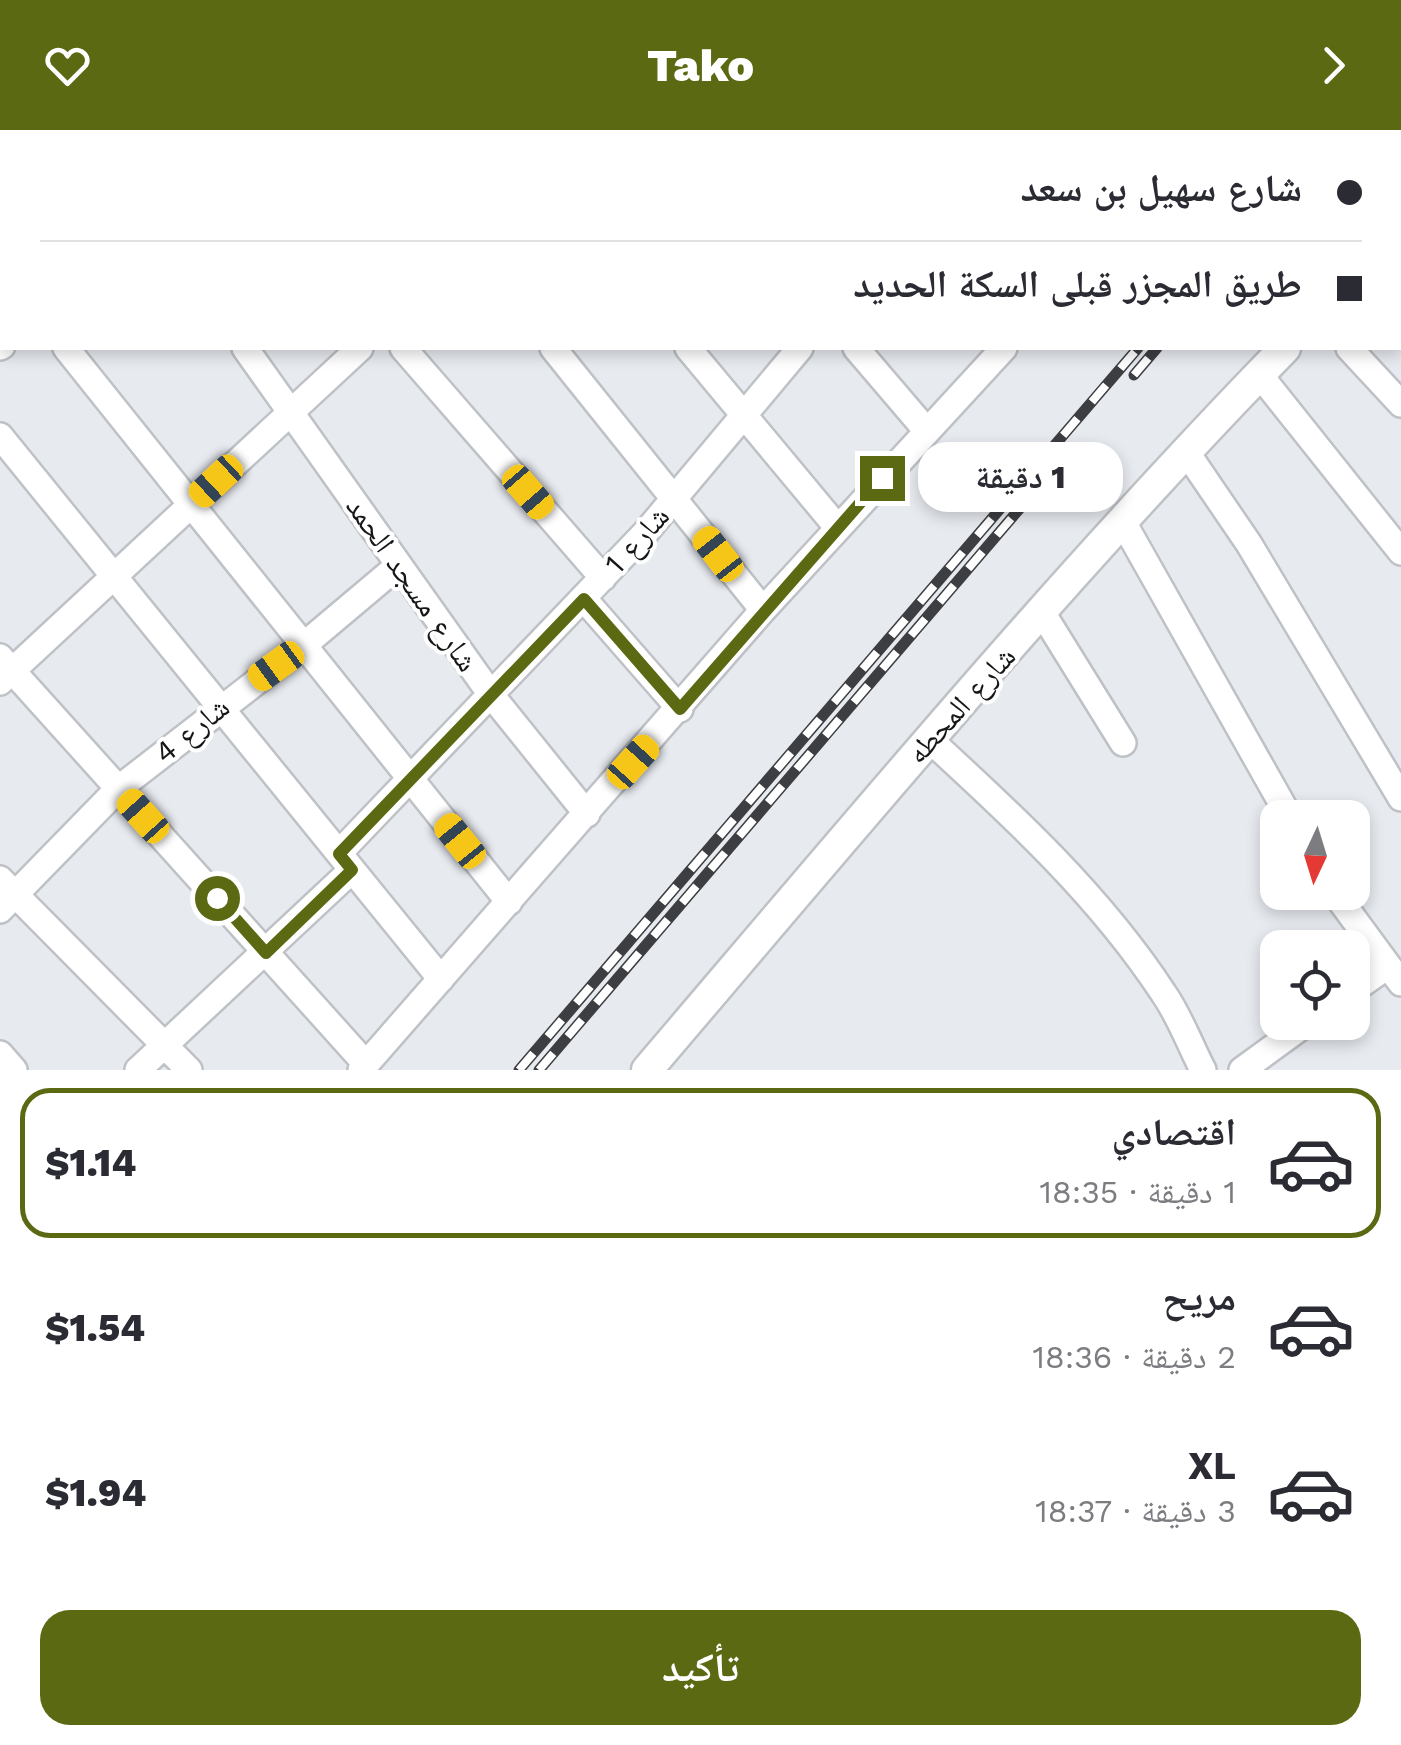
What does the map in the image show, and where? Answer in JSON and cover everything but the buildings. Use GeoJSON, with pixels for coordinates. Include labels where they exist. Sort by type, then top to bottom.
{"type":"FeatureCollection","features":[{"type":"Feature","properties":{"kind":"street"},"geometry":{"type":"LineString","coordinates":[[68,350],[509,902]]}},
{"type":"Feature","properties":{"kind":"street","name":"شارع مسجد الحمد"},"geometry":{"type":"LineString","coordinates":[[246,350],[492,696],[587,814]]}},
{"type":"Feature","properties":{"kind":"street"},"geometry":{"type":"LineString","coordinates":[[358,350],[113,576],[4,670],[118,789],[364,1067],[995,351]]}},
{"type":"Feature","properties":{"kind":"street"},"geometry":{"type":"LineString","coordinates":[[405,350],[603,578]]}},
{"type":"Feature","properties":{"kind":"street"},"geometry":{"type":"LineString","coordinates":[[555,350],[763,610]]}},
{"type":"Feature","properties":{"kind":"street"},"geometry":{"type":"LineString","coordinates":[[690,350],[837,527]]}},
{"type":"Feature","properties":{"kind":"street","name":"شارع 1"},"geometry":{"type":"LineString","coordinates":[[138,1070],[266,953],[411,780],[603,578],[798,350]]}},
{"type":"Feature","properties":{"kind":"street"},"geometry":{"type":"LineString","coordinates":[[858,350],[926,430]]}},
{"type":"Feature","properties":{"kind":"street","name":"شارع المحطه"},"geometry":{"type":"LineString","coordinates":[[647,1070],[929,738],[1185,450],[1282,350]]}},
{"type":"Feature","properties":{"kind":"street"},"geometry":{"type":"LineString","coordinates":[[1351,350],[1401,404]]}},
{"type":"Feature","properties":{"kind":"street"},"geometry":{"type":"LineString","coordinates":[[1259,374],[1401,552]]}},
{"type":"Feature","properties":{"kind":"street"},"geometry":{"type":"LineString","coordinates":[[0,436],[442,979]]}},
{"type":"Feature","properties":{"kind":"street"},"geometry":{"type":"LineString","coordinates":[[1185,450],[1248,544],[1401,798]]}},
{"type":"Feature","properties":{"kind":"street"},"geometry":{"type":"LineString","coordinates":[[1123,522],[1280,800]]}},
{"type":"Feature","properties":{"kind":"street","name":"شارع 4"},"geometry":{"type":"LineString","coordinates":[[5,895],[118,789],[304,645],[399,565]]}},
{"type":"Feature","properties":{"kind":"street"},"geometry":{"type":"LineString","coordinates":[[584,599],[680,709]]}},
{"type":"Feature","properties":{"kind":"street"},"geometry":{"type":"LineString","coordinates":[[1043,614],[1123,743]]}},
{"type":"Feature","properties":{"kind":"street"},"geometry":{"type":"LineString","coordinates":[[929,738],[1036,837],[1120,934],[1166,996],[1202,1070]]}},
{"type":"Feature","properties":{"kind":"street"},"geometry":{"type":"LineString","coordinates":[[5,895],[189,1070]]}},
{"type":"Feature","properties":{"kind":"street"},"geometry":{"type":"LineString","coordinates":[[1347,910],[1393,975]]}},
{"type":"Feature","properties":{"kind":"street"},"geometry":{"type":"LineString","coordinates":[[1242,1070],[1283,1040]]}},
{"type":"Feature","properties":{"kind":"street"},"geometry":{"type":"LineString","coordinates":[[0,1054],[14,1070]]}},
{"type":"Feature","properties":{"kind":"railway"},"geometry":{"type":"LineString","coordinates":[[519,1070],[1136,350]]}},
{"type":"Feature","properties":{"kind":"railway"},"geometry":{"type":"LineString","coordinates":[[1134,375],[1155,350]]}},
{"type":"Feature","properties":{"kind":"railway"},"geometry":{"type":"LineString","coordinates":[[539,1070],[1069,451]]}},
{"type":"Feature","properties":{"kind":"route"},"geometry":{"type":"LineString","coordinates":[[217,898],[266,953],[352,870],[339,854],[584,599],[680,709],[882,478]]}}]}
